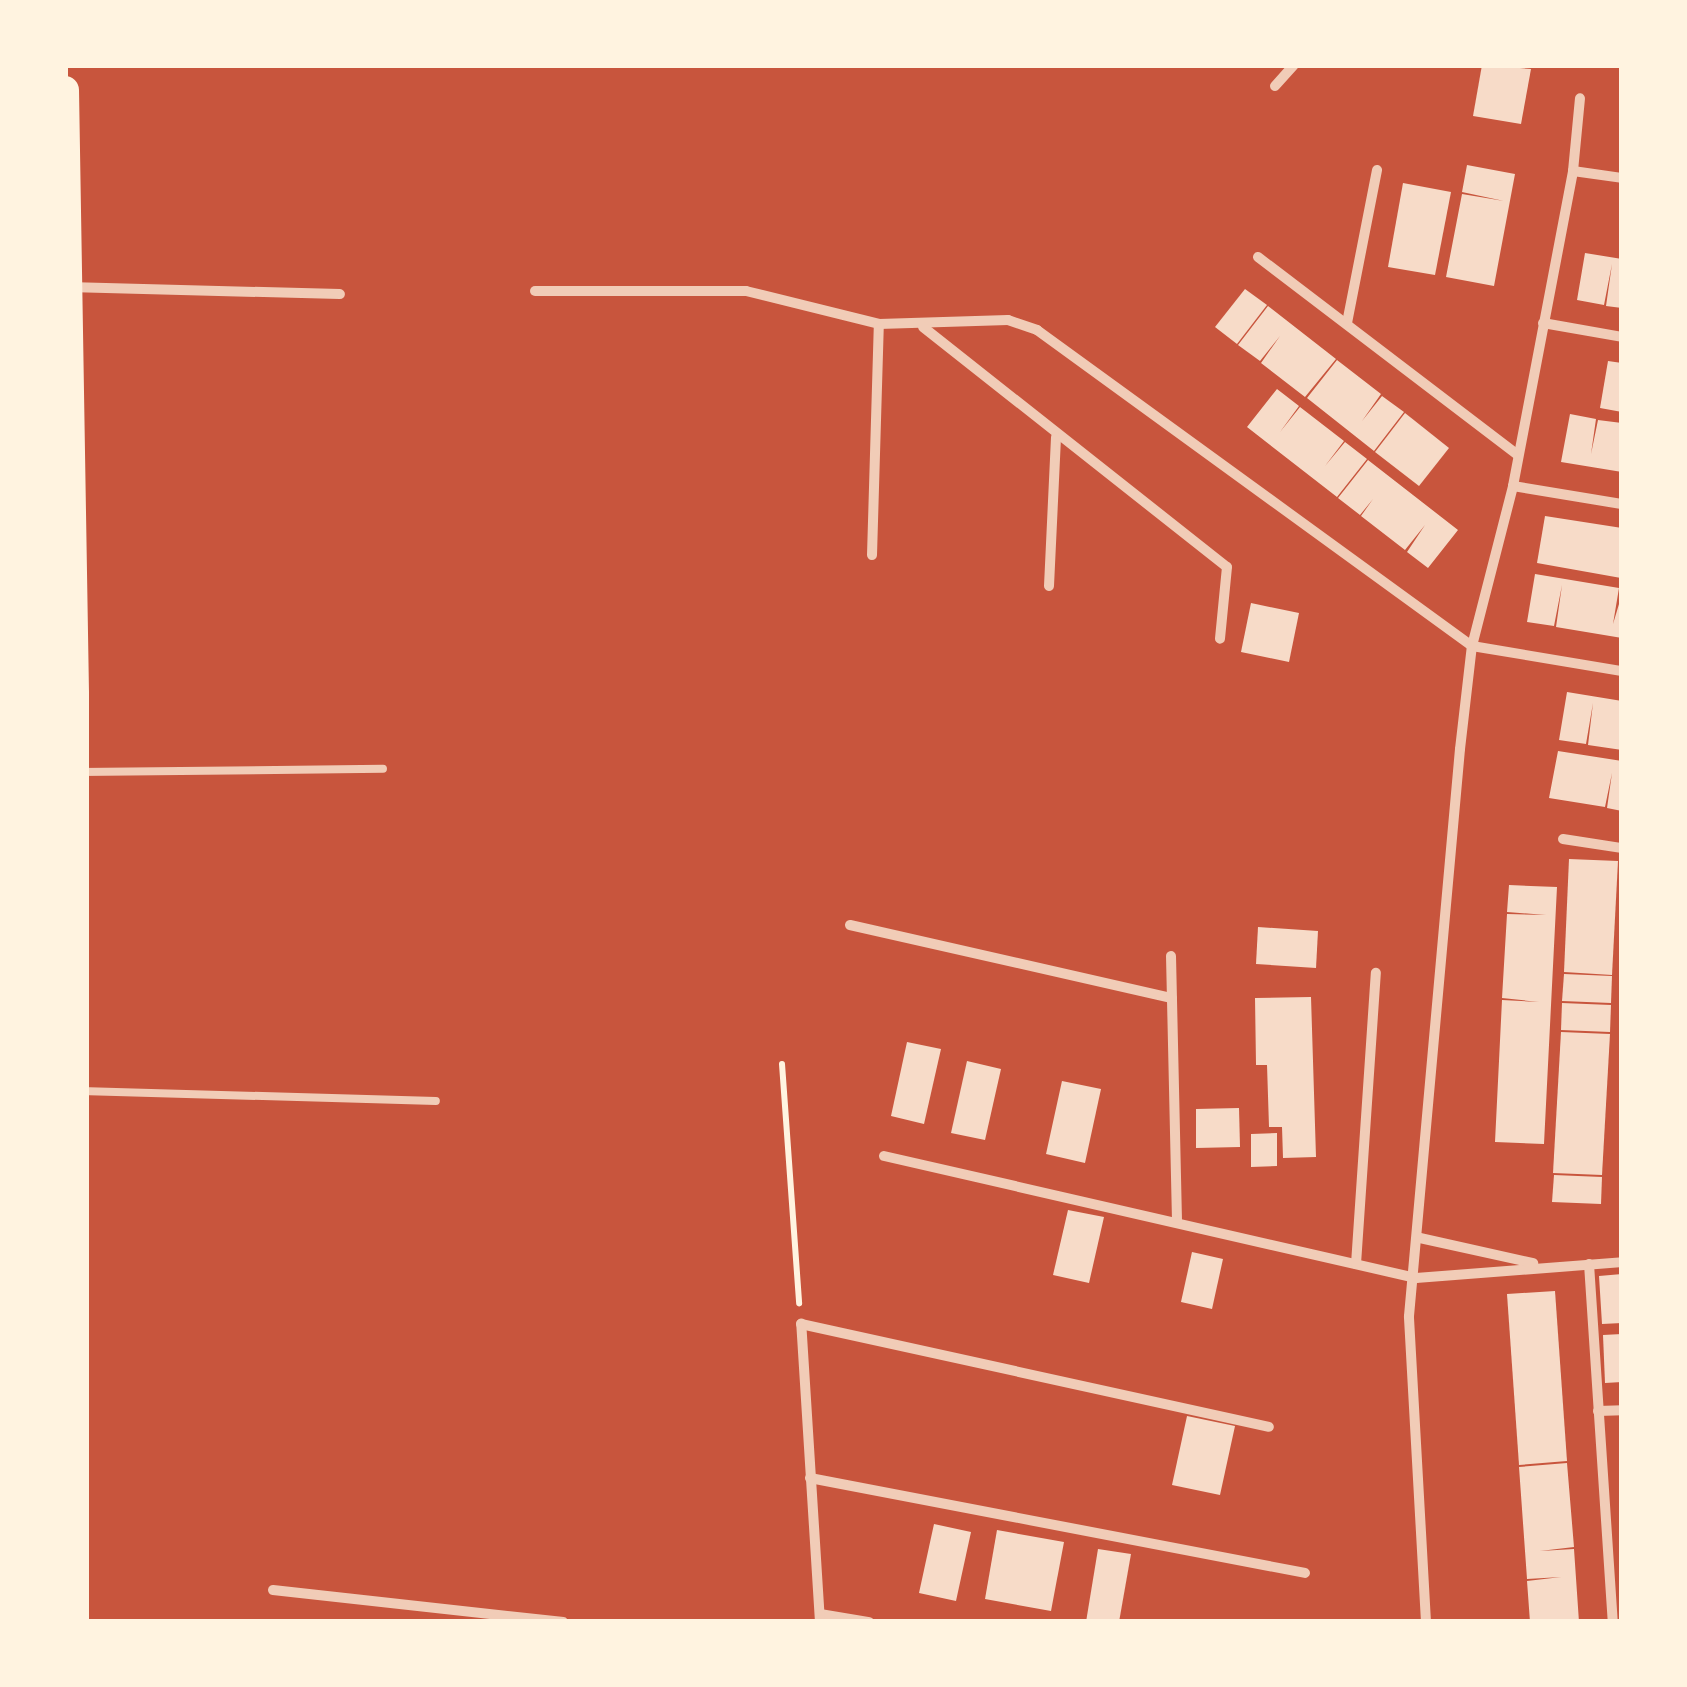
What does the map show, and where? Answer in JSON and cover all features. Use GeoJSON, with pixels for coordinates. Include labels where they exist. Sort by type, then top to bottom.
{"type":"FeatureCollection","features":[{"type":"Feature","properties":{"kind":"highway"},"geometry":{"type":"LineString","coordinates":[[65,90],[69,588],[76,772],[77,1091],[70,1366],[75,1622]]}},
{"type":"Feature","properties":{"kind":"street"},"geometry":{"type":"LineString","coordinates":[[1275,86],[1294,65]]}},
{"type":"Feature","properties":{"kind":"street"},"geometry":{"type":"LineString","coordinates":[[1426,1622],[1408,1351],[1472,646],[1513,486],[1573,170],[1580,98]]}},
{"type":"Feature","properties":{"kind":"street"},"geometry":{"type":"LineString","coordinates":[[1347,324],[1377,170]]}},
{"type":"Feature","properties":{"kind":"street"},"geometry":{"type":"LineString","coordinates":[[1573,170],[1622,178]]}},
{"type":"Feature","properties":{"kind":"street"},"geometry":{"type":"LineString","coordinates":[[1258,257],[1517,454]]}},
{"type":"Feature","properties":{"kind":"street"},"geometry":{"type":"LineString","coordinates":[[67,287],[340,294]]}},
{"type":"Feature","properties":{"kind":"street"},"geometry":{"type":"LineString","coordinates":[[535,291],[746,291],[879,324],[923,327],[1008,320],[1037,330],[1472,646],[1622,671]]}},
{"type":"Feature","properties":{"kind":"street"},"geometry":{"type":"LineString","coordinates":[[1543,323],[1622,336]]}},
{"type":"Feature","properties":{"kind":"street"},"geometry":{"type":"LineString","coordinates":[[872,555],[879,324]]}},
{"type":"Feature","properties":{"kind":"street"},"geometry":{"type":"LineString","coordinates":[[923,327],[1056,437],[1227,567],[1220,639]]}},
{"type":"Feature","properties":{"kind":"street"},"geometry":{"type":"LineString","coordinates":[[1048,586],[1056,437]]}},
{"type":"Feature","properties":{"kind":"street"},"geometry":{"type":"LineString","coordinates":[[1513,486],[1622,504]]}},
{"type":"Feature","properties":{"kind":"street"},"geometry":{"type":"LineString","coordinates":[[1564,839],[1622,848]]}},
{"type":"Feature","properties":{"kind":"street"},"geometry":{"type":"LineString","coordinates":[[850,925],[1172,998]]}},
{"type":"Feature","properties":{"kind":"street"},"geometry":{"type":"LineString","coordinates":[[1171,956],[1177,1221]]}},
{"type":"Feature","properties":{"kind":"street"},"geometry":{"type":"LineString","coordinates":[[1356,1264],[1376,972]]}},
{"type":"Feature","properties":{"kind":"street"},"geometry":{"type":"LineString","coordinates":[[884,1156],[1416,1278],[1622,1262]]}},
{"type":"Feature","properties":{"kind":"street"},"geometry":{"type":"LineString","coordinates":[[1420,1238],[1544,1266]]}},
{"type":"Feature","properties":{"kind":"street"},"geometry":{"type":"LineString","coordinates":[[1589,1264],[1613,1622]]}},
{"type":"Feature","properties":{"kind":"street"},"geometry":{"type":"LineString","coordinates":[[870,1622],[820,1618],[801,1324],[1269,1426]]}},
{"type":"Feature","properties":{"kind":"street"},"geometry":{"type":"LineString","coordinates":[[1598,1412],[1622,1410]]}},
{"type":"Feature","properties":{"kind":"street"},"geometry":{"type":"LineString","coordinates":[[810,1478],[1305,1572]]}},
{"type":"Feature","properties":{"kind":"street"},"geometry":{"type":"LineString","coordinates":[[1609,1572],[1622,1571]]}},
{"type":"Feature","properties":{"kind":"street"},"geometry":{"type":"LineString","coordinates":[[273,1590],[563,1622]]}},
{"type":"Feature","properties":{"kind":"lane"},"geometry":{"type":"LineString","coordinates":[[76,772],[384,769]]}},
{"type":"Feature","properties":{"kind":"lane"},"geometry":{"type":"LineString","coordinates":[[77,1091],[436,1101]]}},
{"type":"Feature","properties":{"kind":"path"},"geometry":{"type":"LineString","coordinates":[[782,1064],[801,1324]]}},
{"type":"Feature","properties":{"kind":"building"},"geometry":{"type":"Polygon","coordinates":[[[1482,65],[1531,69],[1521,124],[1473,116],[1482,65]]]}},
{"type":"Feature","properties":{"kind":"building"},"geometry":{"type":"Polygon","coordinates":[[[1467,165],[1515,174],[1494,286],[1446,277],[1462,194],[1504,201],[1462,192],[1467,165]]]}},
{"type":"Feature","properties":{"kind":"building"},"geometry":{"type":"Polygon","coordinates":[[[1403,183],[1451,192],[1435,275],[1388,267],[1403,183]]]}},
{"type":"Feature","properties":{"kind":"building"},"geometry":{"type":"Polygon","coordinates":[[[1585,253],[1622,259],[1622,308],[1606,306],[1612,264],[1604,305],[1577,300],[1585,253]]]}},
{"type":"Feature","properties":{"kind":"building"},"geometry":{"type":"Polygon","coordinates":[[[1245,289],[1267,305],[1237,344],[1215,327],[1245,289]]]}},
{"type":"Feature","properties":{"kind":"building"},"geometry":{"type":"Polygon","coordinates":[[[1268,306],[1336,359],[1305,397],[1261,363],[1280,336],[1260,361],[1238,345],[1268,306]]]}},
{"type":"Feature","properties":{"kind":"building"},"geometry":{"type":"Polygon","coordinates":[[[1337,360],[1381,394],[1362,421],[1382,396],[1404,412],[1374,451],[1307,398],[1337,360]]]}},
{"type":"Feature","properties":{"kind":"building"},"geometry":{"type":"Polygon","coordinates":[[[1608,361],[1622,363],[1622,412],[1600,408],[1608,361]]]}},
{"type":"Feature","properties":{"kind":"building"},"geometry":{"type":"Polygon","coordinates":[[[1277,389],[1299,406],[1280,432],[1300,407],[1344,441],[1325,466],[1345,442],[1367,459],[1337,497],[1247,427],[1277,389]]]}},
{"type":"Feature","properties":{"kind":"building"},"geometry":{"type":"Polygon","coordinates":[[[1405,413],[1449,448],[1419,486],[1375,452],[1405,413]]]}},
{"type":"Feature","properties":{"kind":"building"},"geometry":{"type":"Polygon","coordinates":[[[1570,414],[1596,419],[1591,454],[1598,420],[1622,423],[1622,472],[1561,462],[1570,414]]]}},
{"type":"Feature","properties":{"kind":"building"},"geometry":{"type":"Polygon","coordinates":[[[1368,460],[1458,530],[1428,568],[1407,552],[1425,525],[1405,550],[1361,516],[1373,499],[1360,515],[1338,498],[1368,460]]]}},
{"type":"Feature","properties":{"kind":"building"},"geometry":{"type":"Polygon","coordinates":[[[1545,516],[1622,528],[1621,578],[1537,563],[1545,516]]]}},
{"type":"Feature","properties":{"kind":"building"},"geometry":{"type":"Polygon","coordinates":[[[1535,574],[1619,588],[1613,624],[1622,594],[1622,638],[1556,627],[1562,585],[1554,626],[1527,622],[1535,574]]]}},
{"type":"Feature","properties":{"kind":"building"},"geometry":{"type":"Polygon","coordinates":[[[1251,603],[1299,613],[1289,662],[1241,652],[1251,603]]]}},
{"type":"Feature","properties":{"kind":"building"},"geometry":{"type":"Polygon","coordinates":[[[1567,692],[1622,701],[1622,750],[1588,745],[1593,703],[1586,744],[1559,740],[1567,692]]]}},
{"type":"Feature","properties":{"kind":"building"},"geometry":{"type":"Polygon","coordinates":[[[1558,751],[1622,761],[1622,811],[1607,808],[1612,773],[1605,807],[1549,798],[1558,751]]]}},
{"type":"Feature","properties":{"kind":"building"},"geometry":{"type":"Polygon","coordinates":[[[1569,859],[1618,861],[1612,975],[1564,972],[1569,859]]]}},
{"type":"Feature","properties":{"kind":"building"},"geometry":{"type":"Polygon","coordinates":[[[1509,885],[1557,887],[1544,1144],[1495,1142],[1502,1000],[1539,1002],[1502,998],[1507,914],[1546,915],[1507,912],[1509,885]]]}},
{"type":"Feature","properties":{"kind":"building"},"geometry":{"type":"Polygon","coordinates":[[[1258,927],[1318,931],[1316,968],[1256,964],[1258,927]]]}},
{"type":"Feature","properties":{"kind":"building"},"geometry":{"type":"Polygon","coordinates":[[[1564,974],[1612,976],[1611,1003],[1562,1001],[1564,974]]]}},
{"type":"Feature","properties":{"kind":"building"},"geometry":{"type":"Polygon","coordinates":[[[1311,997],[1316,1157],[1283,1158],[1282,1127],[1269,1127],[1267,1065],[1256,1065],[1255,998],[1311,997]]]}},
{"type":"Feature","properties":{"kind":"building"},"geometry":{"type":"Polygon","coordinates":[[[1562,1003],[1611,1005],[1610,1032],[1561,1030],[1562,1003]]]}},
{"type":"Feature","properties":{"kind":"building"},"geometry":{"type":"Polygon","coordinates":[[[1561,1032],[1610,1034],[1602,1175],[1553,1173],[1561,1032]]]}},
{"type":"Feature","properties":{"kind":"building"},"geometry":{"type":"Polygon","coordinates":[[[907,1042],[941,1049],[924,1124],[891,1116],[907,1042]]]}},
{"type":"Feature","properties":{"kind":"building"},"geometry":{"type":"Polygon","coordinates":[[[967,1061],[1001,1069],[985,1140],[951,1133],[967,1061]]]}},
{"type":"Feature","properties":{"kind":"building"},"geometry":{"type":"Polygon","coordinates":[[[1062,1081],[1101,1089],[1085,1163],[1046,1154],[1062,1081]]]}},
{"type":"Feature","properties":{"kind":"building"},"geometry":{"type":"Polygon","coordinates":[[[1239,1108],[1240,1147],[1196,1148],[1196,1109],[1239,1108]]]}},
{"type":"Feature","properties":{"kind":"building"},"geometry":{"type":"Polygon","coordinates":[[[1277,1133],[1277,1166],[1251,1167],[1251,1134],[1277,1133]]]}},
{"type":"Feature","properties":{"kind":"building"},"geometry":{"type":"Polygon","coordinates":[[[1554,1175],[1602,1177],[1601,1204],[1552,1202],[1554,1175]]]}},
{"type":"Feature","properties":{"kind":"building"},"geometry":{"type":"Polygon","coordinates":[[[1068,1210],[1104,1217],[1089,1283],[1053,1275],[1068,1210]]]}},
{"type":"Feature","properties":{"kind":"building"},"geometry":{"type":"Polygon","coordinates":[[[1192,1252],[1223,1259],[1212,1309],[1181,1302],[1192,1252]]]}},
{"type":"Feature","properties":{"kind":"building"},"geometry":{"type":"Polygon","coordinates":[[[1622,1274],[1622,1323],[1602,1324],[1599,1276],[1622,1274]]]}},
{"type":"Feature","properties":{"kind":"building"},"geometry":{"type":"Polygon","coordinates":[[[1555,1291],[1567,1461],[1519,1465],[1507,1294],[1555,1291]]]}},
{"type":"Feature","properties":{"kind":"building"},"geometry":{"type":"Polygon","coordinates":[[[1622,1334],[1622,1382],[1605,1383],[1603,1335],[1622,1334]]]}},
{"type":"Feature","properties":{"kind":"building"},"geometry":{"type":"Polygon","coordinates":[[[1187,1416],[1235,1426],[1220,1495],[1172,1485],[1187,1416]]]}},
{"type":"Feature","properties":{"kind":"building"},"geometry":{"type":"Polygon","coordinates":[[[1567,1463],[1574,1547],[1540,1551],[1574,1549],[1579,1622],[1530,1622],[1527,1581],[1561,1577],[1527,1579],[1519,1467],[1567,1463]]]}},
{"type":"Feature","properties":{"kind":"building"},"geometry":{"type":"Polygon","coordinates":[[[934,1524],[971,1532],[956,1601],[919,1593],[934,1524]]]}},
{"type":"Feature","properties":{"kind":"building"},"geometry":{"type":"Polygon","coordinates":[[[997,1530],[1064,1542],[1051,1611],[985,1599],[997,1530]]]}},
{"type":"Feature","properties":{"kind":"building"},"geometry":{"type":"Polygon","coordinates":[[[1098,1549],[1131,1554],[1119,1622],[1086,1622],[1098,1549]]]}}]}
